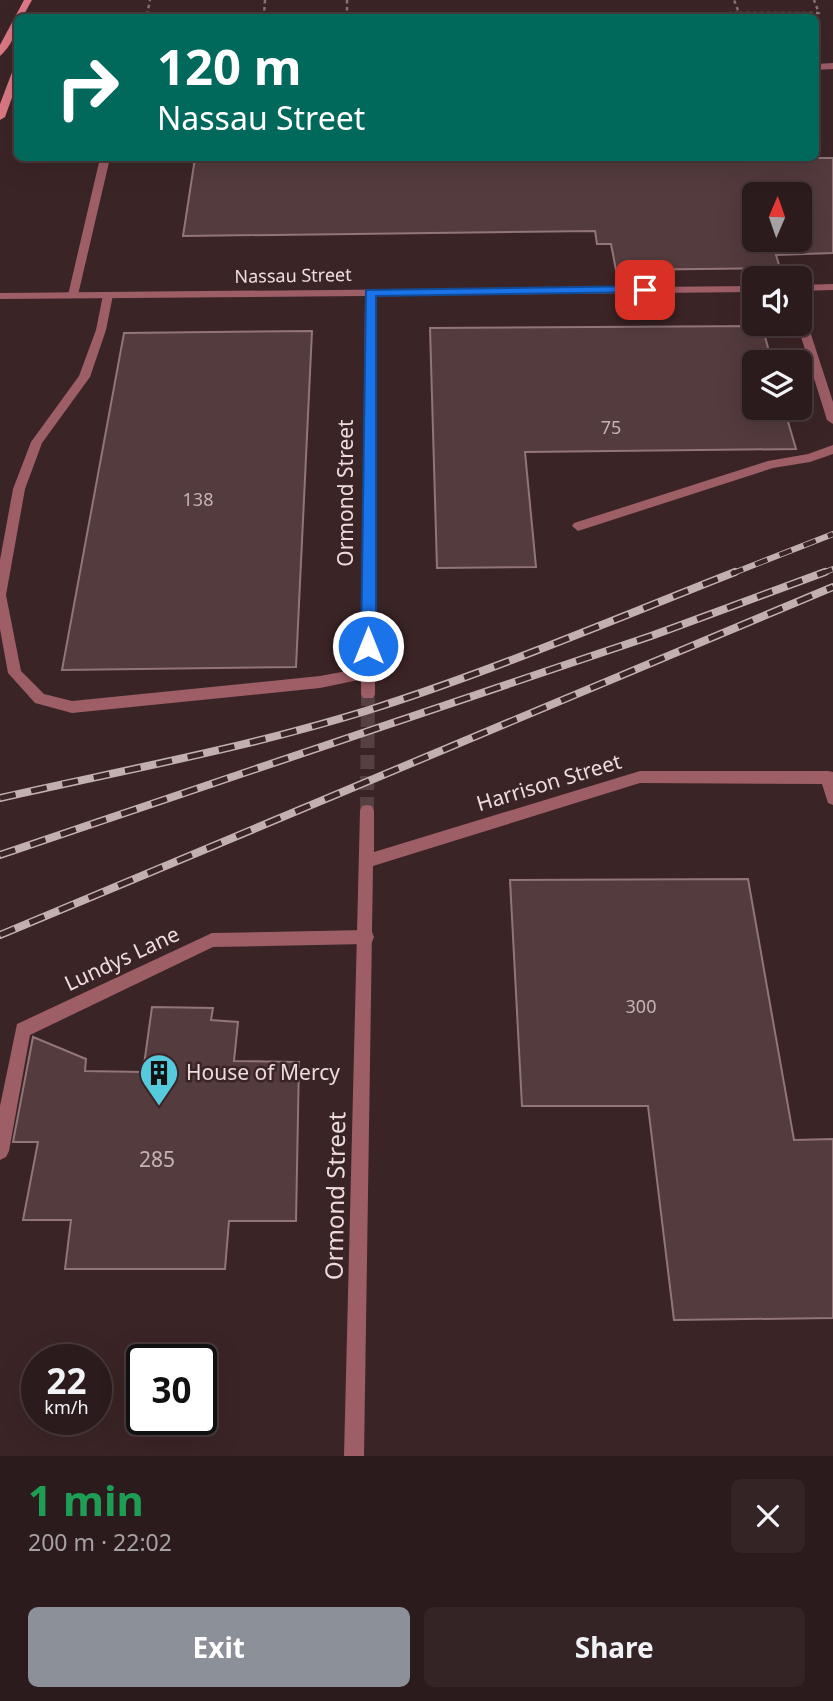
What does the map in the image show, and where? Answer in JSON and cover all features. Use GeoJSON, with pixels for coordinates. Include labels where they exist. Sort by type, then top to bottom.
{"type":"FeatureCollection","features":[{"type":"Feature","properties":{"kind":"main road"},"geometry":{"type":"LineString","coordinates":[[0,53],[14,30]]}},
{"type":"Feature","properties":{"kind":"main road"},"geometry":{"type":"LineString","coordinates":[[0,117],[14,80]]}},
{"type":"Feature","properties":{"kind":"street"},"geometry":{"type":"LineString","coordinates":[[73,295],[104,161]]}},
{"type":"Feature","properties":{"kind":"street"},"geometry":{"type":"LineString","coordinates":[[812,288],[833,287]]}},
{"type":"Feature","properties":{"kind":"street","name":"Nassau Street"},"geometry":{"type":"LineString","coordinates":[[0,296],[742,289]]}},
{"type":"Feature","properties":{"kind":"street","name":"Ormond Street"},"geometry":{"type":"LineString","coordinates":[[368,694],[370,292]]}},
{"type":"Feature","properties":{"kind":"street"},"geometry":{"type":"LineString","coordinates":[[108,295],[102,330],[84,377],[37,442],[19,489],[0,594],[15,673],[40,699],[72,708],[320,682],[368,673]]}},
{"type":"Feature","properties":{"kind":"street"},"geometry":{"type":"LineString","coordinates":[[806,336],[833,420]]}},
{"type":"Feature","properties":{"kind":"street"},"geometry":{"type":"LineString","coordinates":[[578,526],[772,464],[810,458],[833,449]]}},
{"type":"Feature","properties":{"kind":"street","name":"Harrison Street"},"geometry":{"type":"LineString","coordinates":[[367,862],[639,778],[831,778]]}},
{"type":"Feature","properties":{"kind":"street"},"geometry":{"type":"LineString","coordinates":[[831,778],[833,799]]}},
{"type":"Feature","properties":{"kind":"street","name":"Ormond Street"},"geometry":{"type":"LineString","coordinates":[[355,1456],[367,811]]}},
{"type":"Feature","properties":{"kind":"street","name":"Lundys Lane"},"geometry":{"type":"LineString","coordinates":[[0,1150],[23,1030],[212,940],[366,937]]}},
{"type":"Feature","properties":{"kind":"path"},"geometry":{"type":"LineString","coordinates":[[734,0],[739,13]]}},
{"type":"Feature","properties":{"kind":"path"},"geometry":{"type":"LineString","coordinates":[[655,14],[819,13],[814,0]]}},
{"type":"Feature","properties":{"kind":"building"},"geometry":{"type":"Polygon","coordinates":[[[819,158],[833,158],[833,253],[776,255],[779,266],[616,270],[611,244],[597,244],[595,231],[183,236],[195,161],[819,161],[819,158]]]}},
{"type":"Feature","properties":{"kind":"building"},"geometry":{"type":"Polygon","coordinates":[[[742,326],[742,336],[765,336],[769,350],[742,350],[742,420],[788,420],[796,449],[525,452],[536,567],[437,568],[430,328],[742,326]]]}},
{"type":"Feature","properties":{"kind":"building"},"geometry":{"type":"Polygon","coordinates":[[[312,331],[296,667],[62,670],[124,333],[312,331]]]}},
{"type":"Feature","properties":{"kind":"building"},"geometry":{"type":"Polygon","coordinates":[[[748,879],[794,1140],[833,1139],[833,1318],[674,1320],[648,1106],[522,1106],[510,880],[748,879]]]}},
{"type":"Feature","properties":{"kind":"building","name":"House of Mercy"},"geometry":{"type":"Polygon","coordinates":[[[152,1007],[213,1008],[211,1020],[238,1022],[234,1061],[299,1062],[296,1221],[229,1221],[225,1269],[65,1269],[71,1220],[23,1220],[38,1142],[13,1142],[33,1037],[86,1059],[85,1071],[143,1072],[152,1007]]]}},
{"type":"Feature","properties":{"kind":"tunnel"},"geometry":{"type":"LineString","coordinates":[[367,811],[368,694]]}},
{"type":"Feature","properties":{"kind":"railway"},"geometry":{"type":"LineString","coordinates":[[731,574],[833,534]]}},
{"type":"Feature","properties":{"kind":"railway"},"geometry":{"type":"LineString","coordinates":[[820,574],[833,569]]}},
{"type":"Feature","properties":{"kind":"railway"},"geometry":{"type":"LineString","coordinates":[[0,798],[234,746],[372,709],[509,661],[735,572]]}},
{"type":"Feature","properties":{"kind":"railway"},"geometry":{"type":"LineString","coordinates":[[0,855],[651,636],[825,572]]}},
{"type":"Feature","properties":{"kind":"railway"},"geometry":{"type":"LineString","coordinates":[[0,935],[833,587]]}},
{"type":"Feature","properties":{"kind":"place","name":"House of Mercy"},"geometry":{"type":"Point","coordinates":[159,1107]}},
{"type":"Feature","properties":{"kind":"route"},"geometry":{"type":"LineString","coordinates":[[368,646],[370,292],[645,290]]}}]}
